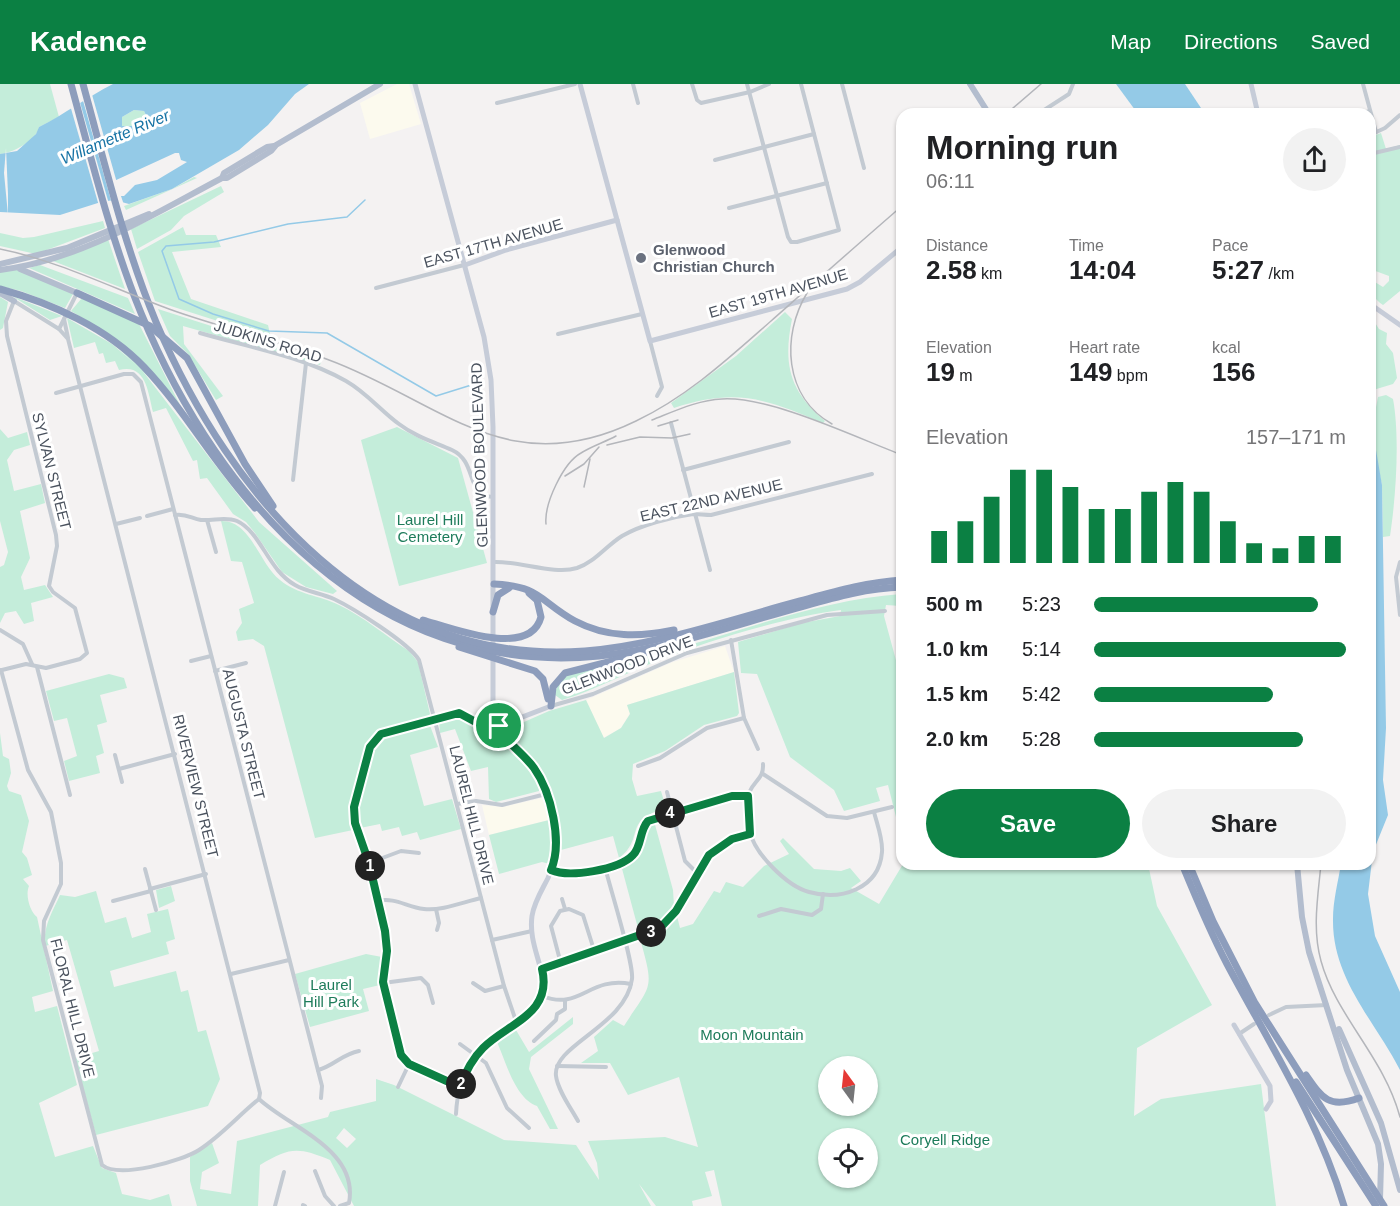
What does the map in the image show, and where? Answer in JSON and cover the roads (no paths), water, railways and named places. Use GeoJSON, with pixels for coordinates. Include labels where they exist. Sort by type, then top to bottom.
{"type":"FeatureCollection","features":[{"type":"Feature","properties":{"kind":"highway"},"geometry":{"type":"LineString","coordinates":[[71,84],[118,247],[154,341],[202,431],[247,492],[279,530],[323,572],[364,602],[405,624],[469,652],[535,671],[543,679],[551,706]]}},
{"type":"Feature","properties":{"kind":"highway"},"geometry":{"type":"LineString","coordinates":[[83,84],[140,279],[179,371],[230,457],[289,531],[347,583],[399,614],[439,631],[510,648],[555,651],[626,646],[840,597],[896,588]]}},
{"type":"Feature","properties":{"kind":"highway"},"geometry":{"type":"LineString","coordinates":[[0,291],[74,318],[125,351],[144,367],[236,488],[267,522],[279,530]]}},
{"type":"Feature","properties":{"kind":"highway"},"geometry":{"type":"LineString","coordinates":[[77,293],[150,326],[187,358],[253,477],[289,531]]}},
{"type":"Feature","properties":{"kind":"highway"},"geometry":{"type":"LineString","coordinates":[[446,640],[505,654],[574,658],[646,648],[844,589],[896,581]]}},
{"type":"Feature","properties":{"kind":"highway"},"geometry":{"type":"LineString","coordinates":[[399,614],[469,633],[519,638],[536,627],[541,617],[540,606],[527,592],[494,586]]}},
{"type":"Feature","properties":{"kind":"highway"},"geometry":{"type":"LineString","coordinates":[[494,586],[527,588],[575,621],[608,633],[648,634],[723,625]]}},
{"type":"Feature","properties":{"kind":"highway"},"geometry":{"type":"LineString","coordinates":[[493,612],[498,595],[509,588]]}},
{"type":"Feature","properties":{"kind":"highway"},"geometry":{"type":"LineString","coordinates":[[551,706],[553,687],[565,673],[659,651],[723,625]]}},
{"type":"Feature","properties":{"kind":"highway"},"geometry":{"type":"LineString","coordinates":[[1185,870],[1226,962],[1279,1058],[1322,1145],[1344,1206]]}},
{"type":"Feature","properties":{"kind":"highway"},"geometry":{"type":"LineString","coordinates":[[1192,870],[1233,962],[1269,1024],[1384,1206]]}},
{"type":"Feature","properties":{"kind":"highway"},"geometry":{"type":"LineString","coordinates":[[1269,1024],[1324,1097],[1343,1104],[1359,1098]]}},
{"type":"Feature","properties":{"kind":"highway"},"geometry":{"type":"LineString","coordinates":[[1279,1058],[1377,1206]]}},
{"type":"Feature","properties":{"kind":"main road"},"geometry":{"type":"LineString","coordinates":[[0,270],[45,261],[139,223],[222,178],[227,178],[274,146],[380,84]]}},
{"type":"Feature","properties":{"kind":"main road"},"geometry":{"type":"LineString","coordinates":[[970,84],[985,108]]}},
{"type":"Feature","properties":{"kind":"main road"},"geometry":{"type":"LineString","coordinates":[[0,263],[40,256],[87,243]]}},
{"type":"Feature","properties":{"kind":"main road"},"geometry":{"type":"LineString","coordinates":[[0,263],[77,293]]}},
{"type":"Feature","properties":{"kind":"main road"},"geometry":{"type":"LineString","coordinates":[[0,291],[14,300]]}},
{"type":"Feature","properties":{"kind":"main road"},"geometry":{"type":"LineString","coordinates":[[1298,870],[1305,937],[1347,1070],[1378,1144],[1381,1164],[1377,1206]]}},
{"type":"Feature","properties":{"kind":"main road"},"geometry":{"type":"LineString","coordinates":[[1328,1005],[1381,1123],[1400,1190]]}},
{"type":"Feature","properties":{"kind":"main road"},"geometry":{"type":"LineString","coordinates":[[1359,1098],[1366,1097],[1371,1100]]}},
{"type":"Feature","properties":{"kind":"street","name":"GLENWOOD BOULEVARD"},"geometry":{"type":"LineString","coordinates":[[415,84],[488,358],[494,448],[492,672],[493,704],[499,726]]}},
{"type":"Feature","properties":{"kind":"street"},"geometry":{"type":"LineString","coordinates":[[497,103],[575,84]]}},
{"type":"Feature","properties":{"kind":"street"},"geometry":{"type":"LineString","coordinates":[[580,84],[662,387],[657,396]]}},
{"type":"Feature","properties":{"kind":"street"},"geometry":{"type":"LineString","coordinates":[[633,84],[638,103]]}},
{"type":"Feature","properties":{"kind":"street"},"geometry":{"type":"LineString","coordinates":[[692,84],[698,103],[750,92],[769,84]]}},
{"type":"Feature","properties":{"kind":"street"},"geometry":{"type":"LineString","coordinates":[[747,84],[790,242],[839,230],[801,84]]}},
{"type":"Feature","properties":{"kind":"street"},"geometry":{"type":"LineString","coordinates":[[842,84],[864,168]]}},
{"type":"Feature","properties":{"kind":"street"},"geometry":{"type":"LineString","coordinates":[[1047,108],[1069,94],[1073,84]]}},
{"type":"Feature","properties":{"kind":"street"},"geometry":{"type":"LineString","coordinates":[[1251,84],[1257,108]]}},
{"type":"Feature","properties":{"kind":"street"},"geometry":{"type":"LineString","coordinates":[[1363,84],[1369,108]]}},
{"type":"Feature","properties":{"kind":"street"},"geometry":{"type":"LineString","coordinates":[[1376,132],[1400,115]]}},
{"type":"Feature","properties":{"kind":"street"},"geometry":{"type":"LineString","coordinates":[[715,160],[814,134]]}},
{"type":"Feature","properties":{"kind":"street"},"geometry":{"type":"LineString","coordinates":[[1376,153],[1400,147]]}},
{"type":"Feature","properties":{"kind":"street"},"geometry":{"type":"LineString","coordinates":[[729,208],[827,183]]}},
{"type":"Feature","properties":{"kind":"street","name":"EAST 17TH AVENUE"},"geometry":{"type":"LineString","coordinates":[[376,288],[465,265],[506,250],[616,220]]}},
{"type":"Feature","properties":{"kind":"street","name":"EAST 19TH AVENUE"},"geometry":{"type":"LineString","coordinates":[[650,341],[847,289],[860,282],[896,252]]}},
{"type":"Feature","properties":{"kind":"street"},"geometry":{"type":"LineString","coordinates":[[49,323],[62,314],[77,293]]}},
{"type":"Feature","properties":{"kind":"street","name":"RIVERVIEW STREET"},"geometry":{"type":"LineString","coordinates":[[14,300],[59,329],[68,339]]}},
{"type":"Feature","properties":{"kind":"street","name":"SYLVAN STREET"},"geometry":{"type":"LineString","coordinates":[[1,670],[34,665],[42,668],[84,657],[87,653],[75,608],[53,592],[49,586],[57,541],[7,336],[6,321],[14,300]]}},
{"type":"Feature","properties":{"kind":"street"},"geometry":{"type":"LineString","coordinates":[[1376,308],[1400,325]]}},
{"type":"Feature","properties":{"kind":"street"},"geometry":{"type":"LineString","coordinates":[[59,329],[62,314]]}},
{"type":"Feature","properties":{"kind":"street","name":"RIVERVIEW STREET"},"geometry":{"type":"LineString","coordinates":[[62,314],[206,874],[260,1092],[259,1099]]}},
{"type":"Feature","properties":{"kind":"street"},"geometry":{"type":"LineString","coordinates":[[558,334],[642,314]]}},
{"type":"Feature","properties":{"kind":"street","name":"JUDKINS ROAD"},"geometry":{"type":"LineString","coordinates":[[200,333],[306,363],[347,381],[410,432],[460,454],[467,462],[477,491],[484,496],[494,497]]}},
{"type":"Feature","properties":{"kind":"street"},"geometry":{"type":"LineString","coordinates":[[293,480],[306,363]]}},
{"type":"Feature","properties":{"kind":"street","name":"AUGUSTA STREET"},"geometry":{"type":"LineString","coordinates":[[80,385],[124,374],[137,377],[142,385],[318,1070],[322,1088],[321,1098]]}},
{"type":"Feature","properties":{"kind":"street"},"geometry":{"type":"LineString","coordinates":[[56,393],[80,385]]}},
{"type":"Feature","properties":{"kind":"street"},"geometry":{"type":"LineString","coordinates":[[671,423],[710,570]]}},
{"type":"Feature","properties":{"kind":"street"},"geometry":{"type":"LineString","coordinates":[[683,470],[789,442]]}},
{"type":"Feature","properties":{"kind":"street","name":"EAST 22ND AVENUE"},"geometry":{"type":"LineString","coordinates":[[494,562],[523,563],[556,570],[576,568],[595,559],[628,533],[695,514],[711,515],[872,474]]}},
{"type":"Feature","properties":{"kind":"street"},"geometry":{"type":"LineString","coordinates":[[147,516],[173,509]]}},
{"type":"Feature","properties":{"kind":"street","name":"LAUREL HILL DRIVE"},"geometry":{"type":"LineString","coordinates":[[175,515],[183,514],[207,520],[227,518],[242,523],[273,568],[284,578],[306,590],[343,603],[409,648],[419,660],[504,986],[517,1024]]}},
{"type":"Feature","properties":{"kind":"street"},"geometry":{"type":"LineString","coordinates":[[116,524],[141,518]]}},
{"type":"Feature","properties":{"kind":"street"},"geometry":{"type":"LineString","coordinates":[[207,520],[216,552]]}},
{"type":"Feature","properties":{"kind":"street"},"geometry":{"type":"LineString","coordinates":[[1400,562],[1396,577],[1400,615]]}},
{"type":"Feature","properties":{"kind":"street","name":"GLENWOOD DRIVE"},"geometry":{"type":"LineString","coordinates":[[499,726],[551,706],[593,694],[671,659],[731,640],[827,615],[885,611]]}},
{"type":"Feature","properties":{"kind":"street"},"geometry":{"type":"LineString","coordinates":[[0,630],[23,644],[34,665],[70,795]]}},
{"type":"Feature","properties":{"kind":"street"},"geometry":{"type":"LineString","coordinates":[[731,640],[744,717],[758,749]]}},
{"type":"Feature","properties":{"kind":"street"},"geometry":{"type":"LineString","coordinates":[[191,661],[212,656]]}},
{"type":"Feature","properties":{"kind":"street"},"geometry":{"type":"LineString","coordinates":[[215,671],[246,663]]}},
{"type":"Feature","properties":{"kind":"street","name":"FLORAL HILL DRIVE"},"geometry":{"type":"LineString","coordinates":[[1,670],[28,770],[49,807],[56,836],[62,879],[44,921],[43,940],[102,1165],[111,1170],[130,1171],[191,1155],[259,1099]]}},
{"type":"Feature","properties":{"kind":"street"},"geometry":{"type":"LineString","coordinates":[[0,680],[7,686]]}},
{"type":"Feature","properties":{"kind":"street"},"geometry":{"type":"LineString","coordinates":[[456,1114],[460,1087],[477,1055],[491,1041],[532,1012],[542,996],[542,969],[532,931],[532,912],[551,870],[556,854],[557,838],[546,794],[534,767],[507,740],[499,726],[485,727],[459,713],[381,734],[370,747],[354,816],[369,863],[387,942],[383,982],[399,1050],[409,1064],[460,1087]]}},
{"type":"Feature","properties":{"kind":"street"},"geometry":{"type":"LineString","coordinates":[[638,766],[660,758],[707,728],[744,717]]}},
{"type":"Feature","properties":{"kind":"street"},"geometry":{"type":"LineString","coordinates":[[119,769],[175,754]]}},
{"type":"Feature","properties":{"kind":"street"},"geometry":{"type":"LineString","coordinates":[[115,755],[122,782]]}},
{"type":"Feature","properties":{"kind":"street"},"geometry":{"type":"LineString","coordinates":[[763,764],[763,774],[748,796],[750,834],[759,851],[772,867],[806,891],[842,895],[858,890],[876,870],[882,847],[873,812]]}},
{"type":"Feature","properties":{"kind":"street"},"geometry":{"type":"LineString","coordinates":[[763,774],[827,816],[847,818],[892,807]]}},
{"type":"Feature","properties":{"kind":"street"},"geometry":{"type":"LineString","coordinates":[[667,792],[686,865],[698,874]]}},
{"type":"Feature","properties":{"kind":"street"},"geometry":{"type":"LineString","coordinates":[[457,804],[476,801],[502,805],[546,794]]}},
{"type":"Feature","properties":{"kind":"street"},"geometry":{"type":"LineString","coordinates":[[551,870],[574,874],[628,859],[638,848],[643,827],[648,821],[732,796],[748,796]]}},
{"type":"Feature","properties":{"kind":"street"},"geometry":{"type":"LineString","coordinates":[[542,969],[652,932],[666,923],[709,855],[719,846],[750,834]]}},
{"type":"Feature","properties":{"kind":"street"},"geometry":{"type":"LineString","coordinates":[[369,863],[400,851],[419,853]]}},
{"type":"Feature","properties":{"kind":"street"},"geometry":{"type":"LineString","coordinates":[[578,1121],[558,1084],[556,1066],[562,1055],[612,1016],[631,984],[632,971],[605,867]]}},
{"type":"Feature","properties":{"kind":"street"},"geometry":{"type":"LineString","coordinates":[[145,869],[156,910]]}},
{"type":"Feature","properties":{"kind":"street"},"geometry":{"type":"LineString","coordinates":[[113,901],[206,874]]}},
{"type":"Feature","properties":{"kind":"street"},"geometry":{"type":"LineString","coordinates":[[759,916],[781,909],[812,915],[821,909],[823,894]]}},
{"type":"Feature","properties":{"kind":"street"},"geometry":{"type":"LineString","coordinates":[[377,901],[394,899],[418,908],[436,909],[481,898]]}},
{"type":"Feature","properties":{"kind":"street"},"geometry":{"type":"LineString","coordinates":[[562,899],[565,909]]}},
{"type":"Feature","properties":{"kind":"street"},"geometry":{"type":"LineString","coordinates":[[436,909],[438,930]]}},
{"type":"Feature","properties":{"kind":"street"},"geometry":{"type":"LineString","coordinates":[[561,964],[551,926],[556,915],[565,909],[577,911],[583,915],[594,950]]}},
{"type":"Feature","properties":{"kind":"street"},"geometry":{"type":"LineString","coordinates":[[492,940],[532,931]]}},
{"type":"Feature","properties":{"kind":"street"},"geometry":{"type":"LineString","coordinates":[[231,974],[289,960]]}},
{"type":"Feature","properties":{"kind":"street"},"geometry":{"type":"LineString","coordinates":[[383,982],[421,978],[428,985],[433,1004]]}},
{"type":"Feature","properties":{"kind":"street"},"geometry":{"type":"LineString","coordinates":[[473,983],[485,991],[504,986]]}},
{"type":"Feature","properties":{"kind":"street"},"geometry":{"type":"LineString","coordinates":[[542,996],[565,1001],[604,983],[631,984]]}},
{"type":"Feature","properties":{"kind":"street"},"geometry":{"type":"LineString","coordinates":[[534,1041],[556,1020],[557,1014],[565,1009],[565,1001]]}},
{"type":"Feature","properties":{"kind":"street"},"geometry":{"type":"LineString","coordinates":[[1269,1015],[1286,1007],[1328,1005]]}},
{"type":"Feature","properties":{"kind":"street"},"geometry":{"type":"LineString","coordinates":[[1239,1034],[1254,1024]]}},
{"type":"Feature","properties":{"kind":"street"},"geometry":{"type":"LineString","coordinates":[[1234,1025],[1270,1086],[1271,1101],[1266,1109]]}},
{"type":"Feature","properties":{"kind":"street"},"geometry":{"type":"LineString","coordinates":[[460,1044],[486,1063],[507,1108],[529,1128]]}},
{"type":"Feature","properties":{"kind":"street"},"geometry":{"type":"LineString","coordinates":[[318,1070],[332,1065],[342,1055],[359,1051]]}},
{"type":"Feature","properties":{"kind":"street"},"geometry":{"type":"LineString","coordinates":[[398,1088],[409,1064]]}},
{"type":"Feature","properties":{"kind":"street"},"geometry":{"type":"LineString","coordinates":[[556,1066],[606,1067]]}},
{"type":"Feature","properties":{"kind":"street"},"geometry":{"type":"LineString","coordinates":[[259,1099],[303,1130],[338,1159],[346,1178],[349,1203],[340,1206]]}},
{"type":"Feature","properties":{"kind":"street"},"geometry":{"type":"LineString","coordinates":[[315,1171],[325,1196],[333,1206]]}},
{"type":"Feature","properties":{"kind":"street"},"geometry":{"type":"LineString","coordinates":[[275,1206],[284,1172]]}},
{"type":"Feature","properties":{"kind":"water","name":"Willamette River"},"geometry":{"type":"Polygon","coordinates":[[[113,84],[309,84],[295,94],[268,125],[239,150],[172,189],[129,204],[114,200],[101,202],[60,215],[0,212],[0,154],[17,151],[36,134],[39,127],[113,84]],[[134,110],[122,117],[122,126],[134,126],[147,117],[144,111],[134,110]],[[179,153],[114,181],[114,196],[124,196],[135,185],[157,180],[187,162],[181,160],[179,153]]]}},
{"type":"Feature","properties":{"kind":"water"},"geometry":{"type":"Polygon","coordinates":[[[1116,84],[1185,84],[1201,108],[1134,108],[1116,84]]]}},
{"type":"Feature","properties":{"kind":"water"},"geometry":{"type":"Polygon","coordinates":[[[1376,450],[1382,485],[1386,728],[1383,780],[1388,815],[1376,845],[1376,450]]]}},
{"type":"Feature","properties":{"kind":"water"},"geometry":{"type":"Polygon","coordinates":[[[1340,870],[1371,870],[1368,894],[1375,936],[1400,992],[1400,1070],[1347,980],[1335,941],[1333,919],[1340,870]]]}},
{"type":"Feature","properties":{"kind":"waterway"},"geometry":{"type":"LineString","coordinates":[[365,200],[347,217],[288,224],[214,242],[166,246],[162,251],[179,299],[213,314],[269,331],[327,333],[436,396],[481,382]]}},
{"type":"Feature","properties":{"kind":"railway"},"geometry":{"type":"LineString","coordinates":[[1013,108],[1041,84]]}},
{"type":"Feature","properties":{"kind":"railway"},"geometry":{"type":"LineString","coordinates":[[0,249],[43,260],[189,316],[329,360],[369,377],[476,430],[511,440],[549,444],[590,438],[636,421],[690,389],[723,363],[896,211]]}},
{"type":"Feature","properties":{"kind":"railway"},"geometry":{"type":"LineString","coordinates":[[807,293],[793,328],[792,365],[796,382],[804,398],[816,412],[832,424]]}},
{"type":"Feature","properties":{"kind":"railway"},"geometry":{"type":"LineString","coordinates":[[652,420],[704,401],[742,400],[764,404],[812,419],[896,453]]}},
{"type":"Feature","properties":{"kind":"railway"},"geometry":{"type":"LineString","coordinates":[[658,426],[678,420]]}},
{"type":"Feature","properties":{"kind":"railway"},"geometry":{"type":"LineString","coordinates":[[607,445],[640,437],[672,438],[690,434]]}},
{"type":"Feature","properties":{"kind":"railway"},"geometry":{"type":"LineString","coordinates":[[546,524],[551,495],[561,475],[574,458],[616,436]]}},
{"type":"Feature","properties":{"kind":"railway"},"geometry":{"type":"LineString","coordinates":[[565,476],[584,464],[599,447]]}},
{"type":"Feature","properties":{"kind":"railway"},"geometry":{"type":"LineString","coordinates":[[584,487],[590,459]]}},
{"type":"Feature","properties":{"kind":"railway"},"geometry":{"type":"LineString","coordinates":[[1320,870],[1316,925],[1321,961],[1337,1000],[1383,1075],[1400,1117]]}},
{"type":"Feature","properties":{"kind":"place","name":"Glenwood Christian Church"},"geometry":{"type":"Point","coordinates":[641,258]}},
{"type":"Feature","properties":{"kind":"park label","name":"Laurel Hill Cemetery"},"geometry":{"type":"Point","coordinates":[430,528]}},
{"type":"Feature","properties":{"kind":"park label","name":"Laurel Hill Park"},"geometry":{"type":"Point","coordinates":[331,992]}},
{"type":"Feature","properties":{"kind":"park label","name":"Moon Mountain"},"geometry":{"type":"Point","coordinates":[752,1034]}},
{"type":"Feature","properties":{"kind":"park label","name":"Coryell Ridge"},"geometry":{"type":"Point","coordinates":[945,1139]}}]}
